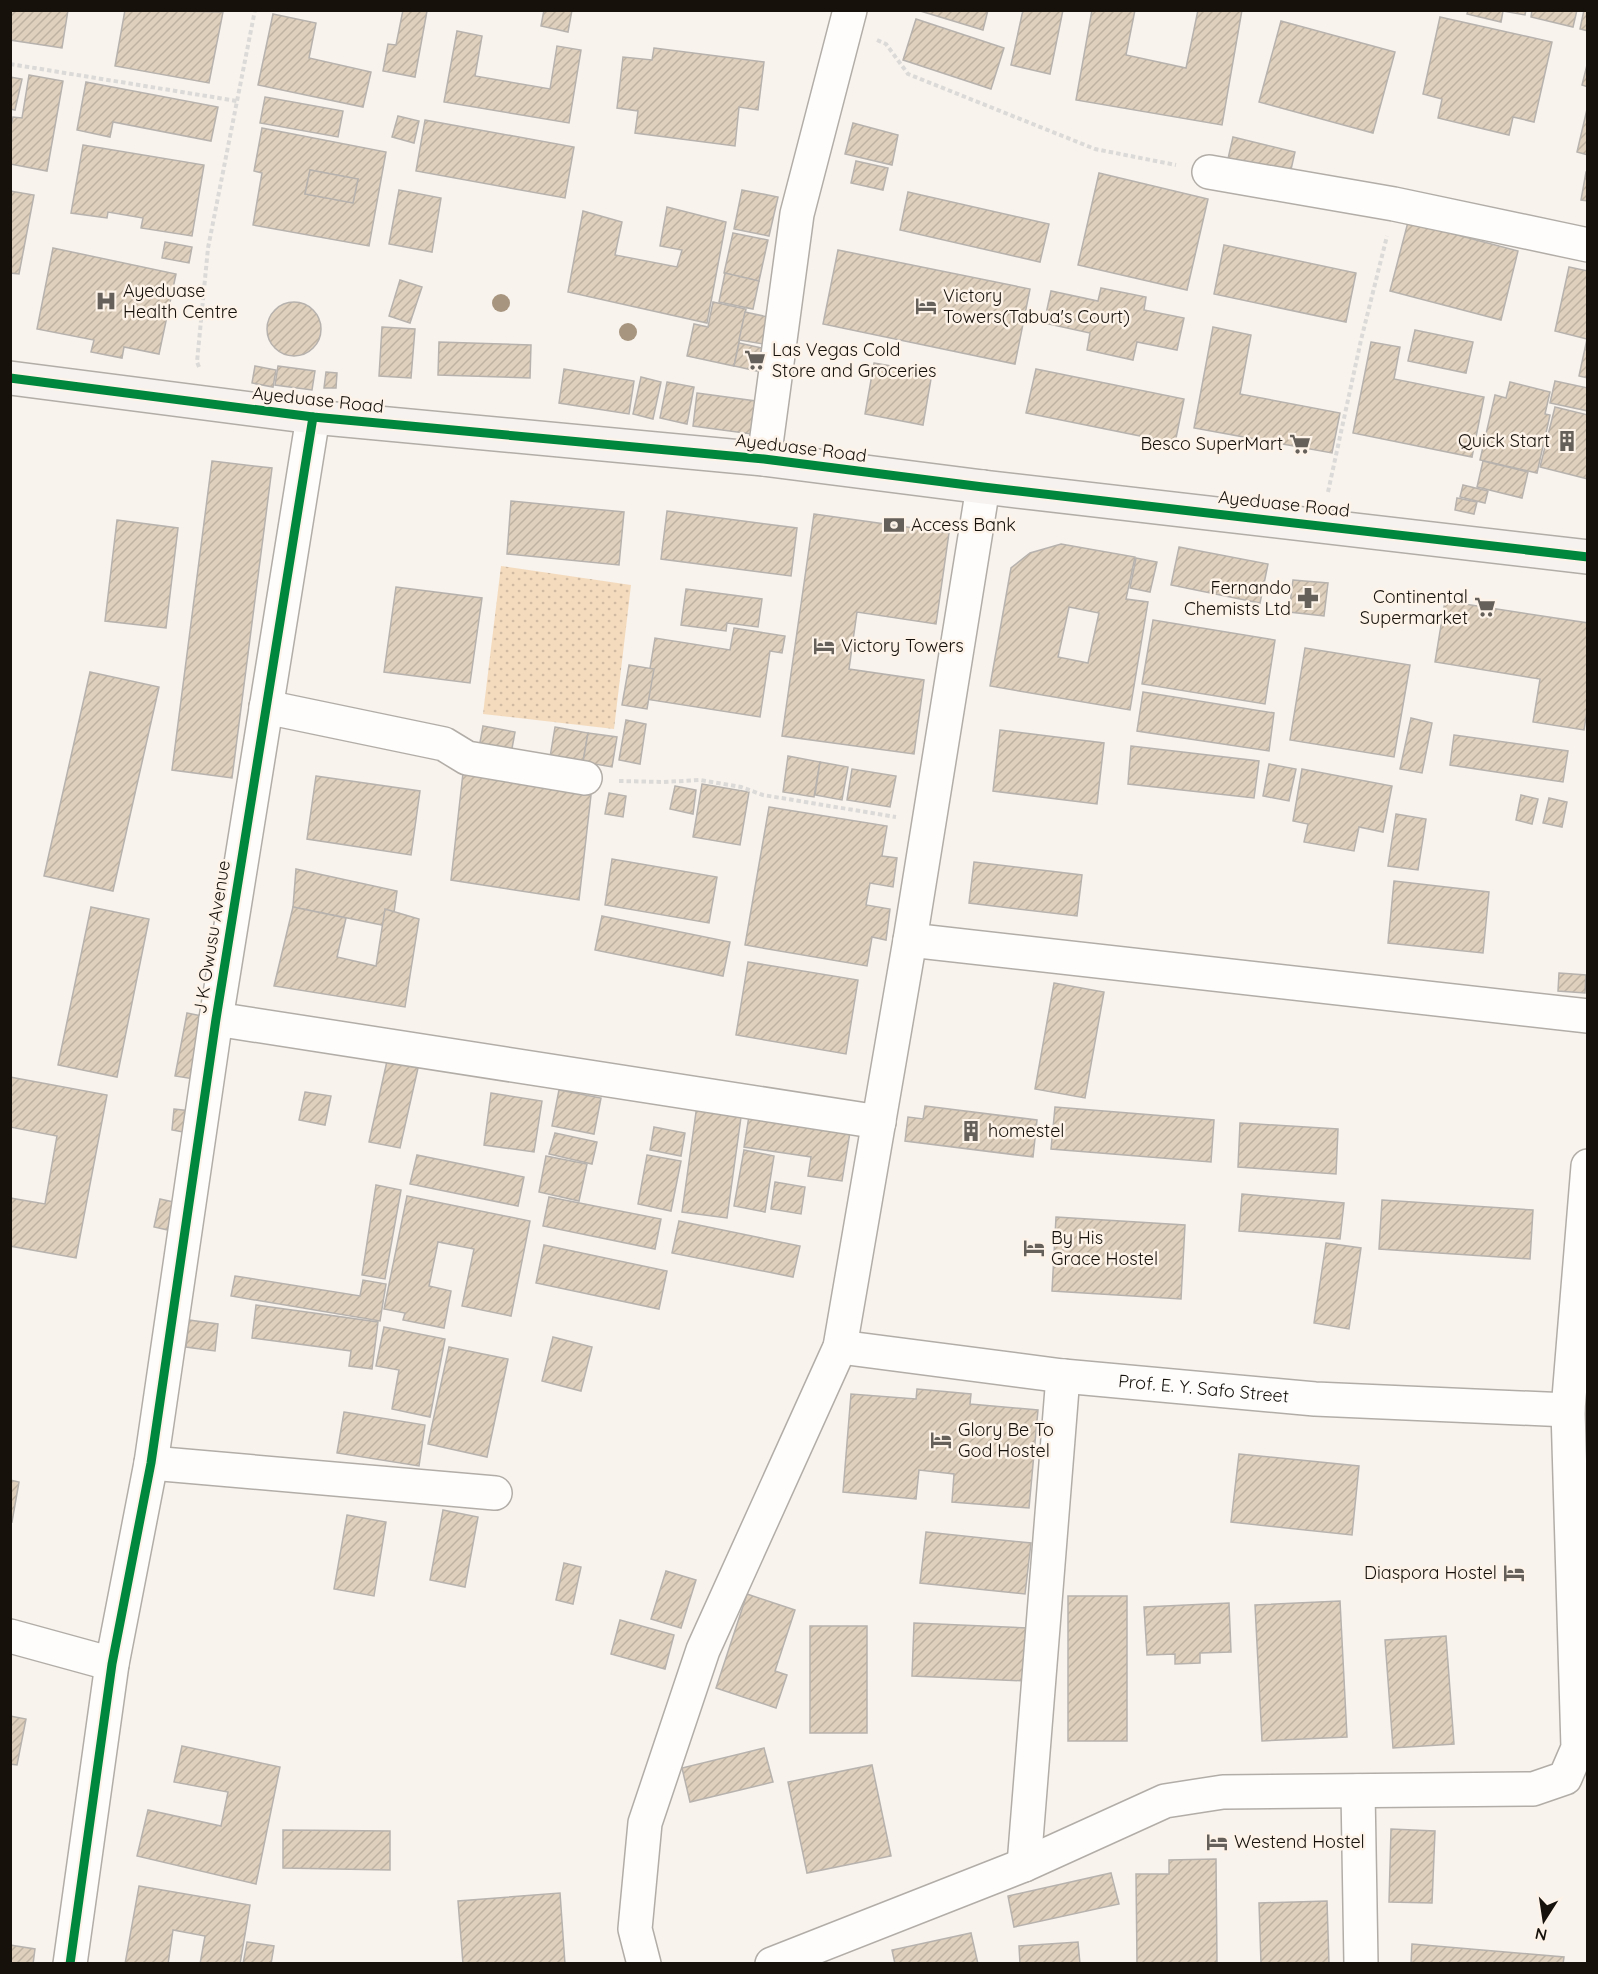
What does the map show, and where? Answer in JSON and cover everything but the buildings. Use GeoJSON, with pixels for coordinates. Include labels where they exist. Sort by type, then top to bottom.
{"type":"FeatureCollection","features":[{"type":"Feature","properties":{"kind":"street"},"geometry":{"type":"LineString","coordinates":[[764,459],[797,214],[848,19]]}},
{"type":"Feature","properties":{"kind":"street"},"geometry":{"type":"LineString","coordinates":[[1209,172],[1394,204],[1587,245]]}},
{"type":"Feature","properties":{"kind":"street","name":"Ayeduase Road"},"geometry":{"type":"LineString","coordinates":[[10,378],[313,417],[764,459],[983,487],[1587,557]]}},
{"type":"Feature","properties":{"kind":"street","name":"J K Owusu Avenue"},"geometry":{"type":"LineString","coordinates":[[70,1964],[112,1664],[151,1463],[216,1019],[313,417]]}},
{"type":"Feature","properties":{"kind":"street"},"geometry":{"type":"LineString","coordinates":[[644,1964],[635,1929],[645,1823],[703,1650],[840,1347],[910,940],[983,487]]}},
{"type":"Feature","properties":{"kind":"street"},"geometry":{"type":"LineString","coordinates":[[266,707],[444,744],[467,758],[585,778]]}},
{"type":"Feature","properties":{"kind":"street"},"geometry":{"type":"LineString","coordinates":[[910,940],[1587,1016]]}},
{"type":"Feature","properties":{"kind":"street"},"geometry":{"type":"LineString","coordinates":[[216,1019],[879,1122]]}},
{"type":"Feature","properties":{"kind":"street"},"geometry":{"type":"LineString","coordinates":[[772,1964],[1024,1865],[1165,1801],[1223,1792],[1533,1789],[1565,1778],[1578,1748],[1568,1410],[1587,1166]]}},
{"type":"Feature","properties":{"kind":"street","name":"Prof. E. Y. Safo Street"},"geometry":{"type":"LineString","coordinates":[[840,1347],[1063,1376],[1315,1399],[1568,1410]]}},
{"type":"Feature","properties":{"kind":"street"},"geometry":{"type":"LineString","coordinates":[[1024,1865],[1063,1376]]}},
{"type":"Feature","properties":{"kind":"street"},"geometry":{"type":"LineString","coordinates":[[151,1463],[495,1493]]}},
{"type":"Feature","properties":{"kind":"street"},"geometry":{"type":"LineString","coordinates":[[10,1635],[112,1664]]}},
{"type":"Feature","properties":{"kind":"street"},"geometry":{"type":"LineString","coordinates":[[1358,1791],[1360,1964]]}},
{"type":"Feature","properties":{"kind":"path"},"geometry":{"type":"LineString","coordinates":[[215,405],[197,362],[208,248],[255,10]]}},
{"type":"Feature","properties":{"kind":"path"},"geometry":{"type":"LineString","coordinates":[[848,19],[886,44],[908,74],[1095,148],[1209,172]]}},
{"type":"Feature","properties":{"kind":"path"},"geometry":{"type":"LineString","coordinates":[[10,64],[237,101]]}},
{"type":"Feature","properties":{"kind":"path"},"geometry":{"type":"LineString","coordinates":[[1321,525],[1394,204]]}},
{"type":"Feature","properties":{"kind":"path"},"geometry":{"type":"LineString","coordinates":[[585,778],[663,782],[700,780],[741,787],[763,795],[929,823]]}},
{"type":"Feature","properties":{"kind":"shaded area"},"geometry":{"type":"Polygon","coordinates":[[[501,566],[631,585],[614,729],[483,714],[501,566]]]}},
{"type":"Feature","properties":{"kind":"cycle path"},"geometry":{"type":"LineString","coordinates":[[10,378],[313,417],[764,459],[983,487],[1588,557]]}},
{"type":"Feature","properties":{"kind":"cycle path"},"geometry":{"type":"LineString","coordinates":[[70,1964],[112,1664],[151,1463],[216,1019],[313,417]]}},
{"type":"Feature","properties":{"kind":"place","name":"Ayeduase Health Centre"},"geometry":{"type":"Point","coordinates":[106,301]}},
{"type":"Feature","properties":{"kind":"place","name":"Victory Towers(Tabua's Court)"},"geometry":{"type":"Point","coordinates":[926,306]}},
{"type":"Feature","properties":{"kind":"place","name":"Las Vegas Cold Store and Groceries"},"geometry":{"type":"Point","coordinates":[755,360]}},
{"type":"Feature","properties":{"kind":"place","name":"Quick Start"},"geometry":{"type":"Point","coordinates":[1567,441]}},
{"type":"Feature","properties":{"kind":"place","name":"Besco SuperMart"},"geometry":{"type":"Point","coordinates":[1300,444]}},
{"type":"Feature","properties":{"kind":"place","name":"Access Bank"},"geometry":{"type":"Point","coordinates":[894,525]}},
{"type":"Feature","properties":{"kind":"place","name":"Fernando Chemists Ltd"},"geometry":{"type":"Point","coordinates":[1308,598]}},
{"type":"Feature","properties":{"kind":"place","name":"Continental Supermarket"},"geometry":{"type":"Point","coordinates":[1485,607]}},
{"type":"Feature","properties":{"kind":"place","name":"Victory Towers"},"geometry":{"type":"Point","coordinates":[824,646]}},
{"type":"Feature","properties":{"kind":"place","name":"homestel"},"geometry":{"type":"Point","coordinates":[971,1131]}},
{"type":"Feature","properties":{"kind":"place","name":"By His Grace Hostel"},"geometry":{"type":"Point","coordinates":[1034,1248]}},
{"type":"Feature","properties":{"kind":"place","name":"Glory Be To God Hostel"},"geometry":{"type":"Point","coordinates":[941,1440]}},
{"type":"Feature","properties":{"kind":"place","name":"Diaspora Hostel"},"geometry":{"type":"Point","coordinates":[1514,1573]}},
{"type":"Feature","properties":{"kind":"place","name":"Westend Hostel"},"geometry":{"type":"Point","coordinates":[1217,1842]}}]}
